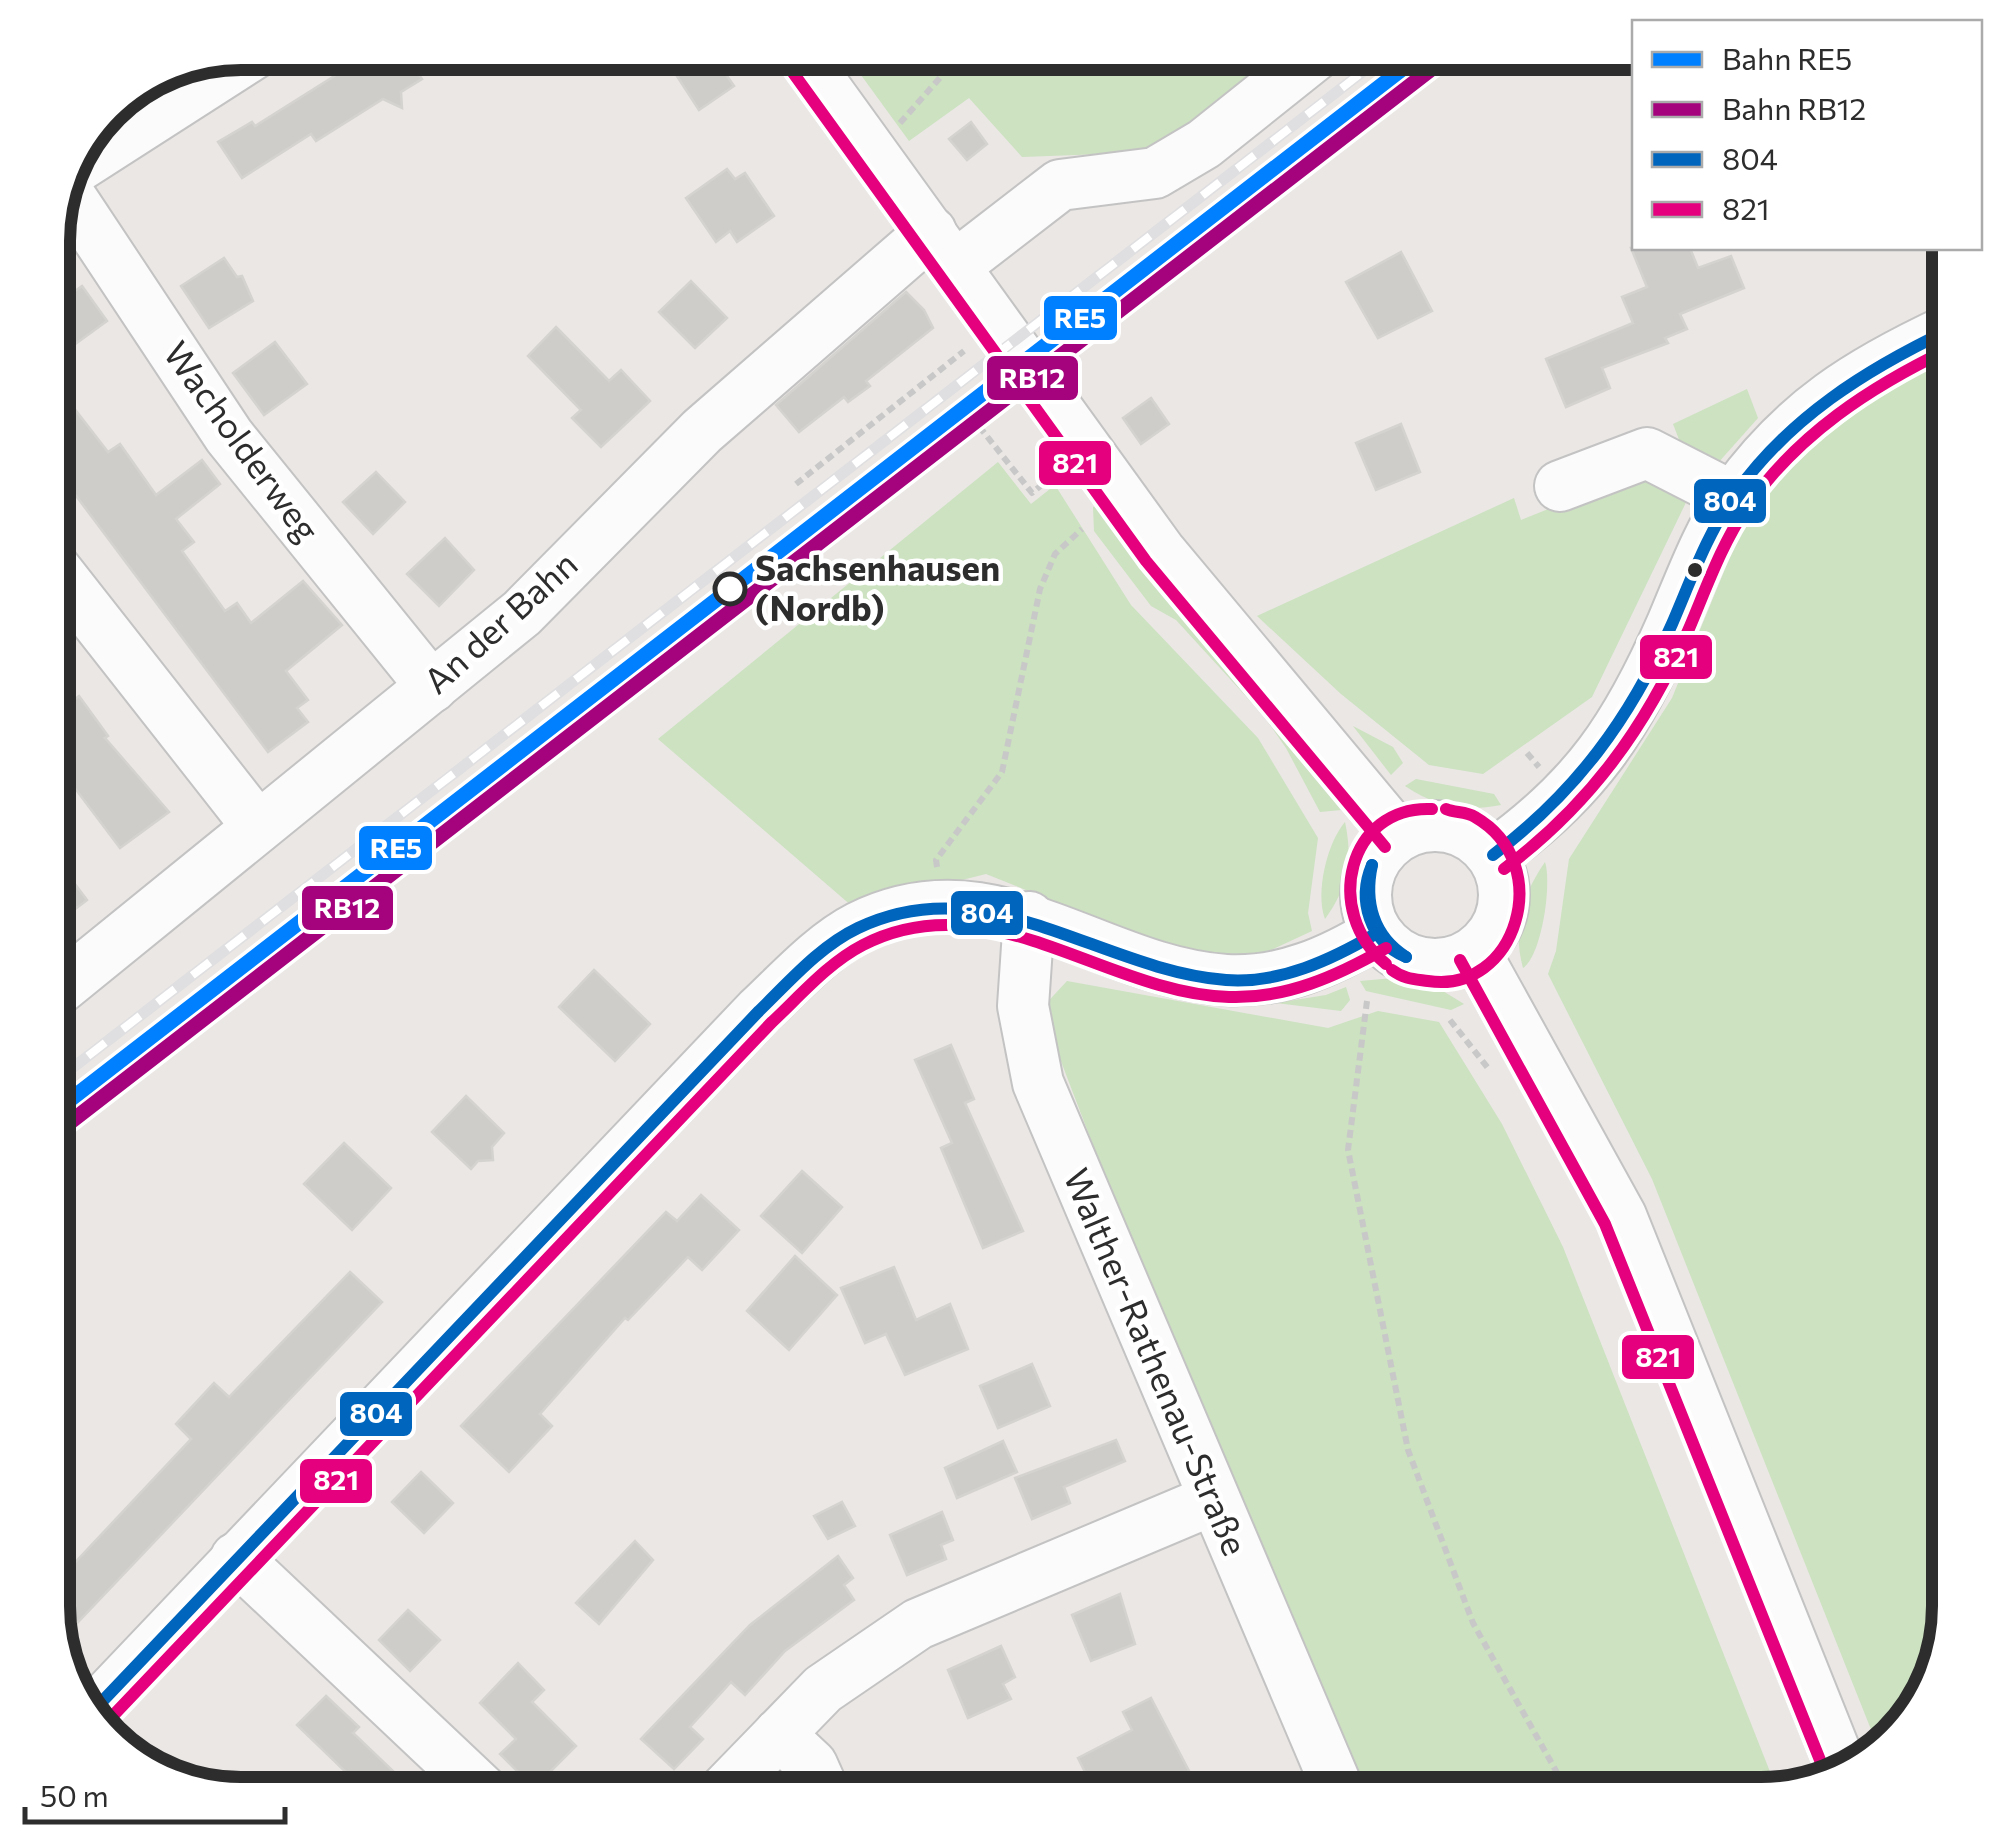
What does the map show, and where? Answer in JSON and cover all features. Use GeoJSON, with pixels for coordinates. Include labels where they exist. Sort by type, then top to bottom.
{"type":"FeatureCollection","features":[{"type":"Feature","properties":{"kind":"street"},"geometry":{"type":"LineString","coordinates":[[812,70],[1160,551],[1398,836]]}},
{"type":"Feature","properties":{"kind":"street","name":"An der Bahn"},"geometry":{"type":"LineString","coordinates":[[70,980],[522,613],[702,430],[943,249],[1060,184],[1155,173],[1188,154],[1296,70]]}},
{"type":"Feature","properties":{"kind":"street"},"geometry":{"type":"LineString","coordinates":[[93,157],[225,71]]}},
{"type":"Feature","properties":{"kind":"street","name":"Wacholderweg"},"geometry":{"type":"LineString","coordinates":[[75,204],[229,436],[432,688]]}},
{"type":"Feature","properties":{"kind":"street"},"geometry":{"type":"LineString","coordinates":[[1493,855],[1560,803],[1607,750],[1656,660],[1733,497],[1779,440],[1816,404],[1871,366],[1932,338]]}},
{"type":"Feature","properties":{"kind":"street"},"geometry":{"type":"LineString","coordinates":[[1560,486],[1647,453],[1733,497]]}},
{"type":"Feature","properties":{"kind":"street"},"geometry":{"type":"LineString","coordinates":[[70,588],[258,827]]}},
{"type":"Feature","properties":{"kind":"street"},"geometry":{"type":"LineString","coordinates":[[1439,825],[1478,840],[1493,855],[1502,875],[1503,908],[1491,937],[1475,952],[1455,962],[1412,961],[1392,950],[1377,934],[1365,898],[1367,880],[1384,847],[1398,836],[1418,827],[1439,825]]}},
{"type":"Feature","properties":{"kind":"street"},"geometry":{"type":"LineString","coordinates":[[101,1703],[804,970],[858,928],[938,905],[1029,917],[1169,971],[1228,980],[1280,976],[1336,958],[1377,934]]}},
{"type":"Feature","properties":{"kind":"street","name":"Walther-Rathenau-Straße"},"geometry":{"type":"LineString","coordinates":[[1029,917],[1023,1006],[1038,1083],[1333,1777]]}},
{"type":"Feature","properties":{"kind":"street"},"geometry":{"type":"LineString","coordinates":[[1475,952],[1621,1216],[1838,1758]]}},
{"type":"Feature","properties":{"kind":"street"},"geometry":{"type":"LineString","coordinates":[[738,1777],[824,1690],[918,1624],[1212,1500]]}},
{"type":"Feature","properties":{"kind":"street"},"geometry":{"type":"LineString","coordinates":[[236,1558],[468,1777]]}},
{"type":"Feature","properties":{"kind":"street"},"geometry":{"type":"LineString","coordinates":[[779,1734],[812,1765],[817,1777]]}},
{"type":"Feature","properties":{"kind":"path"},"geometry":{"type":"LineString","coordinates":[[896,128],[947,70]]}},
{"type":"Feature","properties":{"kind":"path"},"geometry":{"type":"LineString","coordinates":[[796,484],[969,347]]}},
{"type":"Feature","properties":{"kind":"path"},"geometry":{"type":"LineString","coordinates":[[834,534],[978,426],[1032,493],[1061,469]]}},
{"type":"Feature","properties":{"kind":"path"},"geometry":{"type":"LineString","coordinates":[[937,878],[936,860],[1002,772],[1040,589],[1055,554],[1082,529]]}},
{"type":"Feature","properties":{"kind":"path"},"geometry":{"type":"LineString","coordinates":[[1368,1001],[1348,1150],[1408,1450],[1473,1623],[1560,1777]]}},
{"type":"Feature","properties":{"kind":"green space"},"geometry":{"type":"Polygon","coordinates":[[[857,70],[1286,70],[1184,151],[1022,157],[969,98],[909,141],[857,70]]]}},
{"type":"Feature","properties":{"kind":"green space"},"geometry":{"type":"Polygon","coordinates":[[[1932,363],[1932,1606],[1929,1640],[1919,1672],[1903,1701],[1873,1734],[1652,1179],[1548,974],[1556,951],[1569,859],[1672,698],[1755,496],[1892,378],[1932,363]]]}},
{"type":"Feature","properties":{"kind":"green space"},"geometry":{"type":"Polygon","coordinates":[[[1747,389],[1758,418],[1709,473],[1687,460],[1673,424],[1747,389]]]}},
{"type":"Feature","properties":{"kind":"green space"},"geometry":{"type":"Polygon","coordinates":[[[998,462],[1031,504],[1055,485],[1131,605],[1258,738],[1318,838],[1308,913],[1312,931],[1258,956],[1186,954],[986,874],[853,907],[658,739],[998,462]]]}},
{"type":"Feature","properties":{"kind":"green space"},"geometry":{"type":"Polygon","coordinates":[[[1638,473],[1692,490],[1592,697],[1483,774],[1429,765],[1341,694],[1257,616],[1514,498],[1521,520],[1638,473]]]}},
{"type":"Feature","properties":{"kind":"green space"},"geometry":{"type":"Polygon","coordinates":[[[1105,500],[1281,719],[1341,810],[1320,812],[1286,748],[1263,715],[1176,620],[1151,606],[1094,531],[1093,507],[1105,500]]]}},
{"type":"Feature","properties":{"kind":"green space"},"geometry":{"type":"Polygon","coordinates":[[[1353,726],[1393,747],[1403,763],[1391,775],[1353,726]]]}},
{"type":"Feature","properties":{"kind":"green space"},"geometry":{"type":"Polygon","coordinates":[[[1416,779],[1494,794],[1501,805],[1463,808],[1439,803],[1405,786],[1416,779]]]}},
{"type":"Feature","properties":{"kind":"green space"},"geometry":{"type":"Polygon","coordinates":[[[1345,822],[1347,873],[1325,919],[1321,896],[1324,869],[1345,822]]]}},
{"type":"Feature","properties":{"kind":"green space"},"geometry":{"type":"Polygon","coordinates":[[[1545,862],[1544,918],[1530,961],[1523,968],[1519,925],[1531,886],[1545,862]]]}},
{"type":"Feature","properties":{"kind":"green space"},"geometry":{"type":"Polygon","coordinates":[[[1394,978],[1438,988],[1464,1004],[1451,1010],[1366,991],[1360,981],[1394,978]]]}},
{"type":"Feature","properties":{"kind":"green space"},"geometry":{"type":"Polygon","coordinates":[[[1067,981],[1328,1028],[1378,1011],[1439,1022],[1502,1124],[1563,1247],[1772,1776],[1361,1777],[1153,1302],[1041,1009],[1067,981]]]}},
{"type":"Feature","properties":{"kind":"green space"},"geometry":{"type":"Polygon","coordinates":[[[1346,987],[1350,1000],[1341,1011],[1276,1003],[1326,995],[1346,987]]]}},
{"type":"Feature","properties":{"kind":"building"},"geometry":{"type":"Polygon","coordinates":[[[344,70],[416,70],[422,79],[401,92],[402,108],[383,99],[316,141],[311,134],[242,178],[218,142],[252,122],[255,126],[344,70]]]}},
{"type":"Feature","properties":{"kind":"building"},"geometry":{"type":"Polygon","coordinates":[[[723,70],[734,86],[699,110],[675,73],[723,70]]]}},
{"type":"Feature","properties":{"kind":"building"},"geometry":{"type":"Polygon","coordinates":[[[971,122],[987,144],[967,160],[949,139],[971,122]]]}},
{"type":"Feature","properties":{"kind":"building"},"geometry":{"type":"Polygon","coordinates":[[[727,169],[735,179],[745,173],[774,216],[737,242],[730,231],[716,242],[686,198],[727,169]]]}},
{"type":"Feature","properties":{"kind":"building"},"geometry":{"type":"Polygon","coordinates":[[[1631,248],[1691,250],[1698,268],[1731,256],[1744,288],[1680,314],[1687,329],[1665,338],[1668,343],[1602,368],[1610,388],[1566,407],[1546,359],[1633,323],[1622,297],[1647,287],[1631,248]]]}},
{"type":"Feature","properties":{"kind":"building"},"geometry":{"type":"Polygon","coordinates":[[[1401,252],[1432,311],[1378,338],[1346,282],[1401,252]]]}},
{"type":"Feature","properties":{"kind":"building"},"geometry":{"type":"Polygon","coordinates":[[[224,258],[237,277],[242,276],[253,301],[209,328],[181,286],[224,258]]]}},
{"type":"Feature","properties":{"kind":"building"},"geometry":{"type":"Polygon","coordinates":[[[691,281],[727,318],[695,348],[659,312],[691,281]]]}},
{"type":"Feature","properties":{"kind":"building"},"geometry":{"type":"Polygon","coordinates":[[[82,286],[107,321],[70,348],[70,295],[82,286]]]}},
{"type":"Feature","properties":{"kind":"building"},"geometry":{"type":"Polygon","coordinates":[[[906,292],[924,310],[933,328],[866,381],[870,386],[848,402],[844,397],[799,432],[776,405],[906,292]]]}},
{"type":"Feature","properties":{"kind":"building"},"geometry":{"type":"Polygon","coordinates":[[[556,327],[609,381],[621,370],[650,401],[601,447],[572,418],[581,410],[528,356],[556,327]]]}},
{"type":"Feature","properties":{"kind":"building"},"geometry":{"type":"Polygon","coordinates":[[[275,342],[307,384],[264,415],[233,373],[275,342]]]}},
{"type":"Feature","properties":{"kind":"building"},"geometry":{"type":"Polygon","coordinates":[[[1151,398],[1169,424],[1141,444],[1123,418],[1151,398]]]}},
{"type":"Feature","properties":{"kind":"building"},"geometry":{"type":"Polygon","coordinates":[[[70,403],[108,452],[120,444],[156,495],[202,460],[220,484],[176,519],[194,542],[182,551],[225,611],[237,603],[251,623],[303,581],[342,625],[286,671],[308,700],[297,708],[308,722],[268,752],[70,488],[70,403]]]}},
{"type":"Feature","properties":{"kind":"building"},"geometry":{"type":"Polygon","coordinates":[[[1401,424],[1420,472],[1376,490],[1356,443],[1401,424]]]}},
{"type":"Feature","properties":{"kind":"building"},"geometry":{"type":"Polygon","coordinates":[[[376,472],[405,502],[373,534],[343,502],[376,472]]]}},
{"type":"Feature","properties":{"kind":"building"},"geometry":{"type":"Polygon","coordinates":[[[445,538],[474,570],[439,606],[407,574],[445,538]]]}},
{"type":"Feature","properties":{"kind":"building"},"geometry":{"type":"Polygon","coordinates":[[[79,696],[108,736],[105,738],[169,812],[120,848],[70,782],[70,703],[79,696]]]}},
{"type":"Feature","properties":{"kind":"building"},"geometry":{"type":"Polygon","coordinates":[[[70,878],[87,900],[70,913],[70,878]]]}},
{"type":"Feature","properties":{"kind":"building"},"geometry":{"type":"Polygon","coordinates":[[[594,970],[650,1024],[615,1061],[559,1007],[594,970]]]}},
{"type":"Feature","properties":{"kind":"building"},"geometry":{"type":"Polygon","coordinates":[[[951,1045],[974,1099],[965,1103],[1023,1231],[983,1248],[941,1148],[952,1143],[915,1060],[951,1045]]]}},
{"type":"Feature","properties":{"kind":"building"},"geometry":{"type":"Polygon","coordinates":[[[466,1096],[504,1133],[492,1147],[493,1160],[478,1161],[471,1169],[432,1132],[466,1096]]]}},
{"type":"Feature","properties":{"kind":"building"},"geometry":{"type":"Polygon","coordinates":[[[344,1143],[391,1188],[352,1230],[304,1184],[344,1143]]]}},
{"type":"Feature","properties":{"kind":"building"},"geometry":{"type":"Polygon","coordinates":[[[802,1171],[842,1207],[802,1253],[761,1216],[802,1171]]]}},
{"type":"Feature","properties":{"kind":"building"},"geometry":{"type":"Polygon","coordinates":[[[701,1195],[739,1230],[702,1270],[688,1257],[628,1320],[625,1318],[540,1414],[552,1426],[509,1472],[461,1426],[666,1212],[677,1221],[701,1195]]]}},
{"type":"Feature","properties":{"kind":"building"},"geometry":{"type":"Polygon","coordinates":[[[795,1256],[837,1295],[789,1350],[747,1311],[795,1256]]]}},
{"type":"Feature","properties":{"kind":"building"},"geometry":{"type":"Polygon","coordinates":[[[894,1267],[916,1320],[950,1304],[968,1349],[905,1375],[886,1334],[865,1343],[841,1288],[894,1267]]]}},
{"type":"Feature","properties":{"kind":"building"},"geometry":{"type":"Polygon","coordinates":[[[350,1272],[382,1302],[72,1628],[70,1568],[191,1439],[176,1424],[214,1383],[229,1397],[350,1272]]]}},
{"type":"Feature","properties":{"kind":"building"},"geometry":{"type":"Polygon","coordinates":[[[1032,1364],[1050,1406],[998,1428],[980,1386],[1032,1364]]]}},
{"type":"Feature","properties":{"kind":"building"},"geometry":{"type":"Polygon","coordinates":[[[1116,1440],[1125,1461],[1064,1487],[1070,1503],[1032,1519],[1015,1478],[1116,1440]]]}},
{"type":"Feature","properties":{"kind":"building"},"geometry":{"type":"Polygon","coordinates":[[[1003,1441],[1017,1472],[957,1498],[945,1468],[1003,1441]]]}},
{"type":"Feature","properties":{"kind":"building"},"geometry":{"type":"Polygon","coordinates":[[[421,1472],[453,1503],[424,1533],[392,1502],[421,1472]]]}},
{"type":"Feature","properties":{"kind":"building"},"geometry":{"type":"Polygon","coordinates":[[[842,1502],[855,1526],[828,1539],[814,1516],[842,1502]]]}},
{"type":"Feature","properties":{"kind":"building"},"geometry":{"type":"Polygon","coordinates":[[[942,1512],[953,1540],[941,1545],[946,1559],[907,1575],[890,1535],[942,1512]]]}},
{"type":"Feature","properties":{"kind":"building"},"geometry":{"type":"Polygon","coordinates":[[[635,1541],[653,1560],[599,1624],[576,1603],[635,1541]]]}},
{"type":"Feature","properties":{"kind":"building"},"geometry":{"type":"Polygon","coordinates":[[[838,1556],[853,1578],[844,1585],[854,1600],[785,1651],[745,1695],[731,1682],[690,1727],[703,1739],[674,1769],[641,1739],[750,1625],[838,1556]]]}},
{"type":"Feature","properties":{"kind":"building"},"geometry":{"type":"Polygon","coordinates":[[[1120,1594],[1135,1644],[1091,1661],[1072,1615],[1120,1594]]]}},
{"type":"Feature","properties":{"kind":"building"},"geometry":{"type":"Polygon","coordinates":[[[408,1610],[440,1640],[410,1671],[379,1640],[408,1610]]]}},
{"type":"Feature","properties":{"kind":"building"},"geometry":{"type":"Polygon","coordinates":[[[1001,1646],[1015,1677],[1003,1684],[1011,1699],[968,1718],[948,1670],[1001,1646]]]}},
{"type":"Feature","properties":{"kind":"building"},"geometry":{"type":"Polygon","coordinates":[[[518,1663],[544,1690],[532,1702],[576,1746],[545,1777],[523,1777],[500,1754],[516,1739],[480,1703],[518,1663]]]}},
{"type":"Feature","properties":{"kind":"building"},"geometry":{"type":"Polygon","coordinates":[[[326,1696],[359,1727],[353,1733],[393,1771],[388,1777],[349,1777],[297,1725],[326,1696]]]}},
{"type":"Feature","properties":{"kind":"building"},"geometry":{"type":"Polygon","coordinates":[[[1151,1698],[1192,1777],[1088,1777],[1078,1758],[1132,1730],[1123,1712],[1151,1698]]]}},
{"type":"Feature","properties":{"kind":"railway"},"geometry":{"type":"LineString","coordinates":[[70,1070],[1365,70]]}},
{"type":"Feature","properties":{"kind":"rail line","name":"RE5"},"geometry":{"type":"LineString","coordinates":[[70,1100],[1401,70]]}},
{"type":"Feature","properties":{"kind":"rail line","name":"RB12"},"geometry":{"type":"LineString","coordinates":[[70,1122],[1430,70]]}},
{"type":"Feature","properties":{"kind":"transit line","name":"821"},"geometry":{"type":"LineString","coordinates":[[791,70],[1146,561],[1385,847]]}},
{"type":"Feature","properties":{"kind":"transit line","name":"804"},"geometry":{"type":"LineString","coordinates":[[1493,855],[1550,806],[1619,722],[1656,659],[1716,525],[1756,467],[1831,398],[1932,339]]}},
{"type":"Feature","properties":{"kind":"transit line","name":"821"},"geometry":{"type":"LineString","coordinates":[[1504,869],[1563,819],[1612,763],[1671,667],[1729,536],[1767,481],[1812,435],[1838,415],[1891,379],[1932,358]]}},
{"type":"Feature","properties":{"kind":"transit line","name":"821"},"geometry":{"type":"LineString","coordinates":[[1386,964],[1366,942],[1354,917],[1350,891],[1354,866],[1364,843],[1380,824],[1403,812],[1432,809]]}},
{"type":"Feature","properties":{"kind":"transit line","name":"821"},"geometry":{"type":"LineString","coordinates":[[1392,970],[1418,980],[1459,980],[1484,968],[1503,948],[1515,922],[1519,893],[1515,864],[1500,838],[1472,815],[1446,809]]}},
{"type":"Feature","properties":{"kind":"transit line","name":"804"},"geometry":{"type":"LineString","coordinates":[[1372,865],[1369,892],[1374,917],[1386,939],[1406,957]]}},
{"type":"Feature","properties":{"kind":"transit line","name":"804"},"geometry":{"type":"LineString","coordinates":[[1372,865],[1366,892],[1370,919],[1383,941],[1406,957]]}},
{"type":"Feature","properties":{"kind":"transit line","name":"804"},"geometry":{"type":"LineString","coordinates":[[101,1703],[759,1011],[806,965],[844,936],[906,912],[952,909],[998,915],[1043,927],[1179,972],[1246,980],[1304,968],[1377,933]]}},
{"type":"Feature","properties":{"kind":"transit line","name":"821"},"geometry":{"type":"LineString","coordinates":[[111,1717],[771,1023],[850,952],[910,928],[956,925],[1046,945],[1183,991],[1250,997],[1310,984],[1386,948]]}},
{"type":"Feature","properties":{"kind":"transit line","name":"821"},"geometry":{"type":"LineString","coordinates":[[1460,960],[1605,1224],[1822,1766]]}},
{"type":"Feature","properties":{"kind":"place","name":"Sachsenhausen (Nordb)"},"geometry":{"type":"Point","coordinates":[730,589]}}]}
